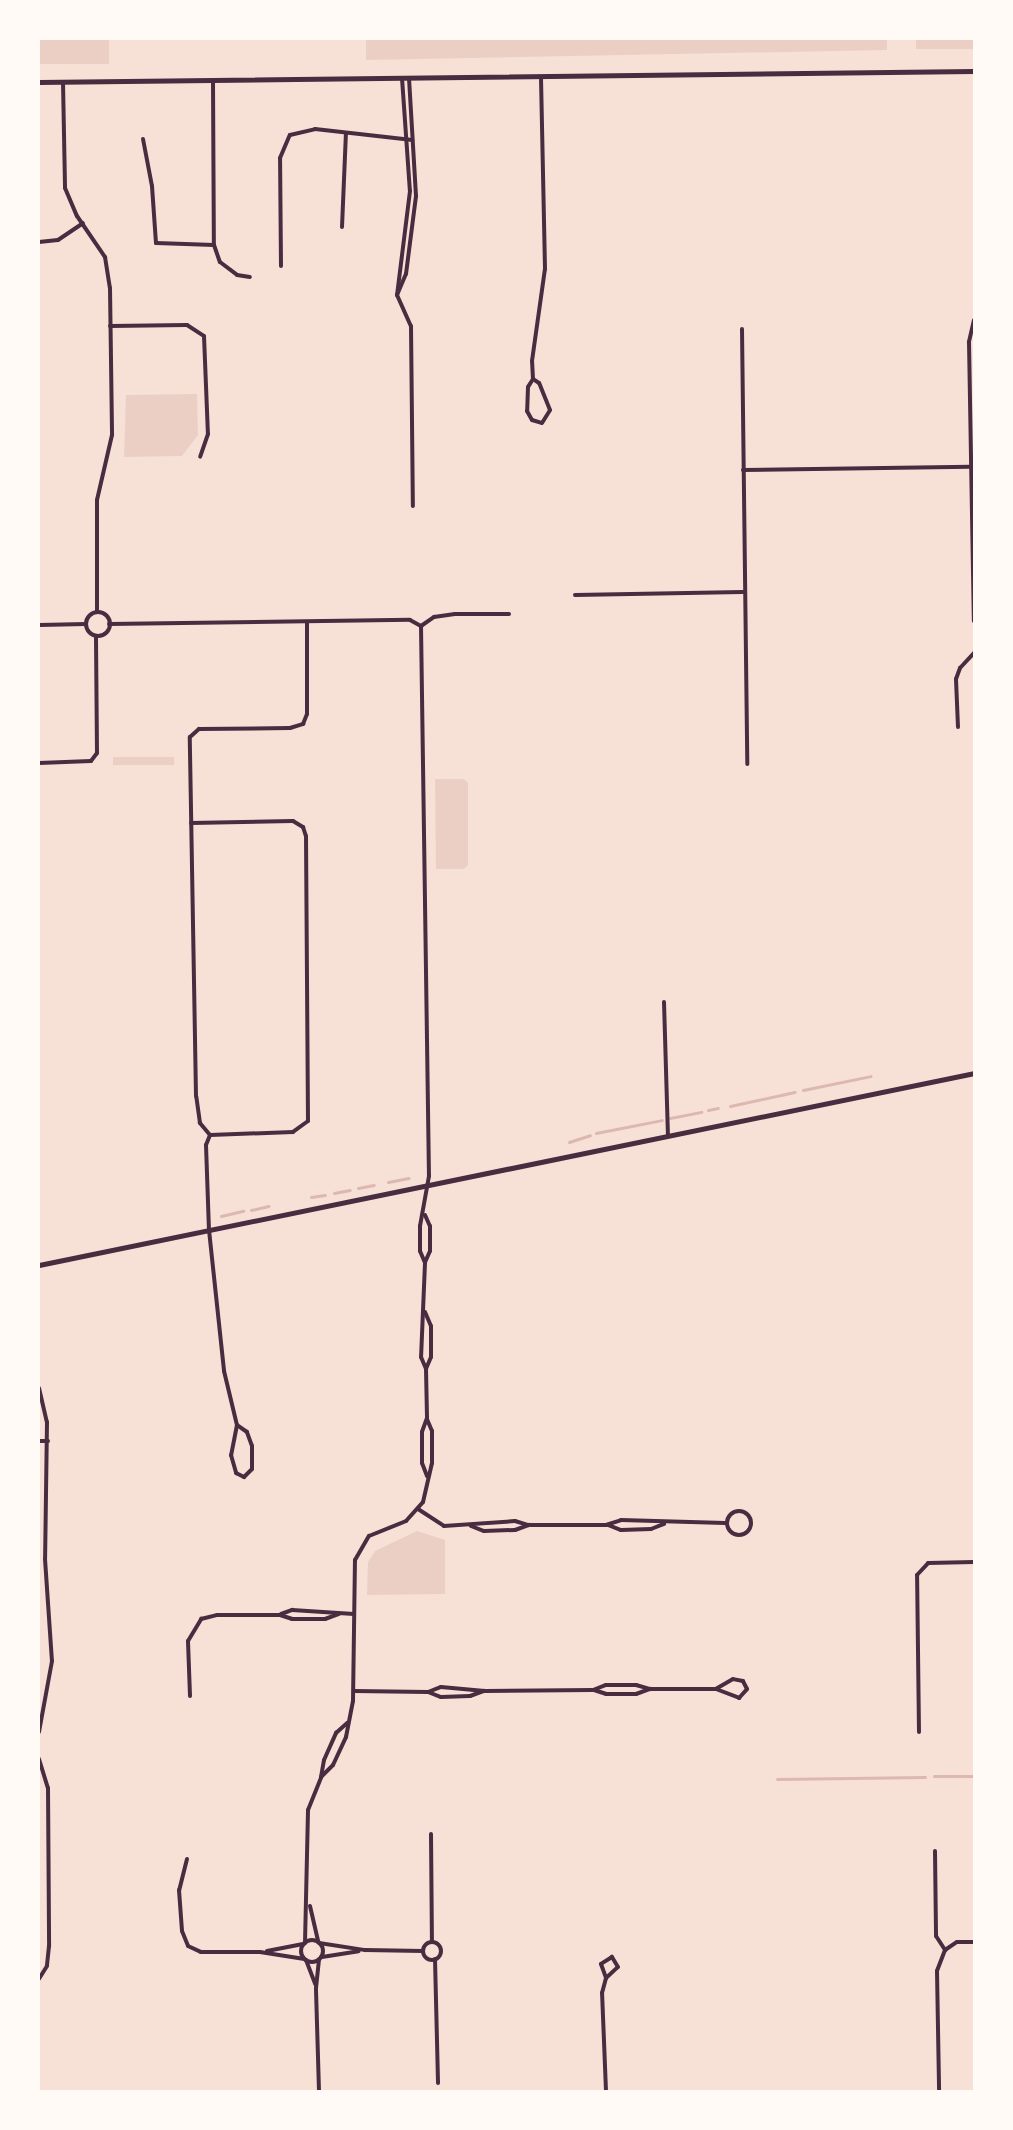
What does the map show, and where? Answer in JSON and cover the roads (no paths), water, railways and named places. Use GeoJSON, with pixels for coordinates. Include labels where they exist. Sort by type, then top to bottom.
{"type":"FeatureCollection","features":[{"type":"Feature","properties":{"kind":"street"},"geometry":{"type":"LineString","coordinates":[[39,82],[974,70]]}},
{"type":"Feature","properties":{"kind":"street"},"geometry":{"type":"LineString","coordinates":[[533,379],[539,383],[550,410],[548,418],[538,423],[529,416],[527,406],[533,379],[546,269],[541,77]]}},
{"type":"Feature","properties":{"kind":"street"},"geometry":{"type":"LineString","coordinates":[[397,295],[406,274],[416,196],[406,78]]}},
{"type":"Feature","properties":{"kind":"street"},"geometry":{"type":"LineString","coordinates":[[406,78],[404,141],[410,191],[397,295],[411,326],[413,506]]}},
{"type":"Feature","properties":{"kind":"street"},"geometry":{"type":"LineString","coordinates":[[213,80],[214,245],[220,262],[237,274],[250,277]]}},
{"type":"Feature","properties":{"kind":"street"},"geometry":{"type":"LineString","coordinates":[[39,625],[86,624],[97,612],[97,500],[112,435],[110,326],[105,257],[83,224],[65,188],[63,82]]}},
{"type":"Feature","properties":{"kind":"street"},"geometry":{"type":"LineString","coordinates":[[281,266],[280,158],[285,140],[306,129],[404,141],[412,140]]}},
{"type":"Feature","properties":{"kind":"street"},"geometry":{"type":"LineString","coordinates":[[342,227],[346,133]]}},
{"type":"Feature","properties":{"kind":"street"},"geometry":{"type":"LineString","coordinates":[[144,139],[152,186],[156,243],[214,245]]}},
{"type":"Feature","properties":{"kind":"street"},"geometry":{"type":"LineString","coordinates":[[39,242],[58,240],[83,224]]}},
{"type":"Feature","properties":{"kind":"street"},"geometry":{"type":"LineString","coordinates":[[974,320],[969,342],[974,621]]}},
{"type":"Feature","properties":{"kind":"street"},"geometry":{"type":"LineString","coordinates":[[110,326],[188,325],[204,336],[208,434],[200,457]]}},
{"type":"Feature","properties":{"kind":"street"},"geometry":{"type":"LineString","coordinates":[[742,329],[743,592],[747,764]]}},
{"type":"Feature","properties":{"kind":"street"},"geometry":{"type":"LineString","coordinates":[[743,470],[970,467]]}},
{"type":"Feature","properties":{"kind":"street"},"geometry":{"type":"LineString","coordinates":[[575,595],[743,592]]}},
{"type":"Feature","properties":{"kind":"street"},"geometry":{"type":"LineString","coordinates":[[97,612],[104,614],[109,624]]}},
{"type":"Feature","properties":{"kind":"street"},"geometry":{"type":"LineString","coordinates":[[421,626],[434,617],[455,614],[509,614]]}},
{"type":"Feature","properties":{"kind":"street"},"geometry":{"type":"LineString","coordinates":[[109,624],[410,620],[421,626]]}},
{"type":"Feature","properties":{"kind":"street"},"geometry":{"type":"LineString","coordinates":[[210,1135],[200,1123],[196,1096],[191,823],[192,733],[205,729],[296,728],[305,722],[307,622]]}},
{"type":"Feature","properties":{"kind":"street"},"geometry":{"type":"LineString","coordinates":[[39,763],[91,761],[97,753],[96,636],[86,624]]}},
{"type":"Feature","properties":{"kind":"street"},"geometry":{"type":"LineString","coordinates":[[96,636],[105,633],[109,624]]}},
{"type":"Feature","properties":{"kind":"street"},"geometry":{"type":"LineString","coordinates":[[321,1777],[337,1756],[348,1722],[354,1691],[353,1570],[358,1549],[373,1533],[406,1521],[418,1509],[426,1494],[427,1476],[432,1463],[432,1442],[427,1418],[426,1369],[421,1346],[425,1312],[425,1263],[420,1234],[427,1185],[421,626]]}},
{"type":"Feature","properties":{"kind":"street"},"geometry":{"type":"LineString","coordinates":[[958,727],[956,680],[960,669],[974,653]]}},
{"type":"Feature","properties":{"kind":"street"},"geometry":{"type":"LineString","coordinates":[[191,823],[293,821],[303,826],[306,836],[308,1121],[295,1131],[210,1135]]}},
{"type":"Feature","properties":{"kind":"street"},"geometry":{"type":"LineString","coordinates":[[664,1002],[668,1136]]}},
{"type":"Feature","properties":{"kind":"street"},"geometry":{"type":"LineString","coordinates":[[39,1265],[974,1072]]}},
{"type":"Feature","properties":{"kind":"street"},"geometry":{"type":"LineString","coordinates":[[210,1135],[206,1141],[209,1230],[224,1371],[237,1425],[231,1455],[236,1473],[244,1477],[252,1469],[252,1446],[247,1432],[237,1425]]}},
{"type":"Feature","properties":{"kind":"street"},"geometry":{"type":"LineString","coordinates":[[424,1213],[430,1226],[430,1251],[425,1263]]}},
{"type":"Feature","properties":{"kind":"street"},"geometry":{"type":"LineString","coordinates":[[425,1312],[431,1336],[431,1357],[426,1369]]}},
{"type":"Feature","properties":{"kind":"street"},"geometry":{"type":"LineString","coordinates":[[39,1389],[46,1405],[48,1441],[45,1559],[52,1661],[39,1732]]}},
{"type":"Feature","properties":{"kind":"street"},"geometry":{"type":"LineString","coordinates":[[427,1418],[422,1432],[422,1462],[427,1476]]}},
{"type":"Feature","properties":{"kind":"street"},"geometry":{"type":"LineString","coordinates":[[39,1441],[48,1441]]}},
{"type":"Feature","properties":{"kind":"street"},"geometry":{"type":"LineString","coordinates":[[418,1509],[439,1524],[471,1526],[494,1531],[529,1525],[606,1525],[621,1530],[651,1529],[665,1524]]}},
{"type":"Feature","properties":{"kind":"street"},"geometry":{"type":"LineString","coordinates":[[606,1525],[621,1520],[665,1524],[725,1524],[737,1513],[748,1515],[752,1521],[749,1531],[742,1533],[733,1532],[725,1524]]}},
{"type":"Feature","properties":{"kind":"street"},"geometry":{"type":"LineString","coordinates":[[471,1526],[484,1521],[515,1521],[529,1525]]}},
{"type":"Feature","properties":{"kind":"street"},"geometry":{"type":"LineString","coordinates":[[919,1732],[917,1575],[928,1563],[974,1562]]}},
{"type":"Feature","properties":{"kind":"street"},"geometry":{"type":"LineString","coordinates":[[280,1615],[292,1610],[325,1610],[339,1614],[354,1614]]}},
{"type":"Feature","properties":{"kind":"street"},"geometry":{"type":"LineString","coordinates":[[190,1696],[188,1641],[197,1622],[211,1616],[280,1615],[292,1619],[325,1619],[339,1614]]}},
{"type":"Feature","properties":{"kind":"street"},"geometry":{"type":"LineString","coordinates":[[593,1690],[606,1685],[636,1685],[650,1689],[716,1689],[735,1698],[744,1696],[747,1689],[742,1681],[733,1679],[716,1689]]}},
{"type":"Feature","properties":{"kind":"street"},"geometry":{"type":"LineString","coordinates":[[428,1692],[441,1687],[485,1691],[593,1690],[606,1694],[636,1694],[650,1689]]}},
{"type":"Feature","properties":{"kind":"street"},"geometry":{"type":"LineString","coordinates":[[354,1691],[428,1692],[451,1696],[485,1691]]}},
{"type":"Feature","properties":{"kind":"street"},"geometry":{"type":"LineString","coordinates":[[316,1988],[305,1959],[309,1899],[306,1820],[332,1742],[348,1722]]}},
{"type":"Feature","properties":{"kind":"street"},"geometry":{"type":"LineString","coordinates":[[39,1759],[47,1778],[49,1957],[39,1979]]}},
{"type":"Feature","properties":{"kind":"street"},"geometry":{"type":"LineString","coordinates":[[431,1834],[432,1942],[440,1950],[435,1959],[438,2083]]}},
{"type":"Feature","properties":{"kind":"street"},"geometry":{"type":"LineString","coordinates":[[935,1851],[936,1936],[945,1950]]}},
{"type":"Feature","properties":{"kind":"street"},"geometry":{"type":"LineString","coordinates":[[42,1857],[48,1857]]}},
{"type":"Feature","properties":{"kind":"street"},"geometry":{"type":"LineString","coordinates":[[187,1859],[179,1890],[182,1931],[188,1946],[201,1952],[260,1952],[305,1959],[365,1950]]}},
{"type":"Feature","properties":{"kind":"street"},"geometry":{"type":"LineString","coordinates":[[309,1899],[320,1958],[316,1988],[319,2091]]}},
{"type":"Feature","properties":{"kind":"street"},"geometry":{"type":"LineString","coordinates":[[260,1952],[305,1943],[365,1950],[423,1951],[432,1942]]}},
{"type":"Feature","properties":{"kind":"street"},"geometry":{"type":"LineString","coordinates":[[939,2091],[937,1971],[945,1950],[957,1942],[974,1942]]}},
{"type":"Feature","properties":{"kind":"street"},"geometry":{"type":"LineString","coordinates":[[423,1951],[428,1959],[435,1959]]}},
{"type":"Feature","properties":{"kind":"street"},"geometry":{"type":"LineString","coordinates":[[606,1978],[617,1971],[619,1964],[612,1957],[601,1964],[606,1978],[602,1993],[606,2091]]}},
{"type":"Feature","properties":{"kind":"waterway"},"geometry":{"type":"LineString","coordinates":[[803,1090],[871,1076]]}},
{"type":"Feature","properties":{"kind":"waterway"},"geometry":{"type":"LineString","coordinates":[[730,1106],[795,1092]]}},
{"type":"Feature","properties":{"kind":"waterway"},"geometry":{"type":"LineString","coordinates":[[708,1110],[718,1108]]}},
{"type":"Feature","properties":{"kind":"waterway"},"geometry":{"type":"LineString","coordinates":[[670,1118],[701,1112]]}},
{"type":"Feature","properties":{"kind":"waterway"},"geometry":{"type":"LineString","coordinates":[[596,1133],[662,1120]]}},
{"type":"Feature","properties":{"kind":"waterway"},"geometry":{"type":"LineString","coordinates":[[569,1142],[590,1135]]}},
{"type":"Feature","properties":{"kind":"waterway"},"geometry":{"type":"LineString","coordinates":[[388,1182],[409,1178]]}},
{"type":"Feature","properties":{"kind":"waterway"},"geometry":{"type":"LineString","coordinates":[[358,1188],[374,1185]]}},
{"type":"Feature","properties":{"kind":"waterway"},"geometry":{"type":"LineString","coordinates":[[334,1193],[350,1190]]}},
{"type":"Feature","properties":{"kind":"waterway"},"geometry":{"type":"LineString","coordinates":[[311,1197],[325,1195]]}},
{"type":"Feature","properties":{"kind":"waterway"},"geometry":{"type":"LineString","coordinates":[[251,1210],[269,1206]]}},
{"type":"Feature","properties":{"kind":"waterway"},"geometry":{"type":"LineString","coordinates":[[221,1216],[243,1211]]}},
{"type":"Feature","properties":{"kind":"waterway"},"geometry":{"type":"LineString","coordinates":[[934,1776],[974,1776]]}},
{"type":"Feature","properties":{"kind":"waterway"},"geometry":{"type":"LineString","coordinates":[[777,1779],[925,1777]]}}]}
